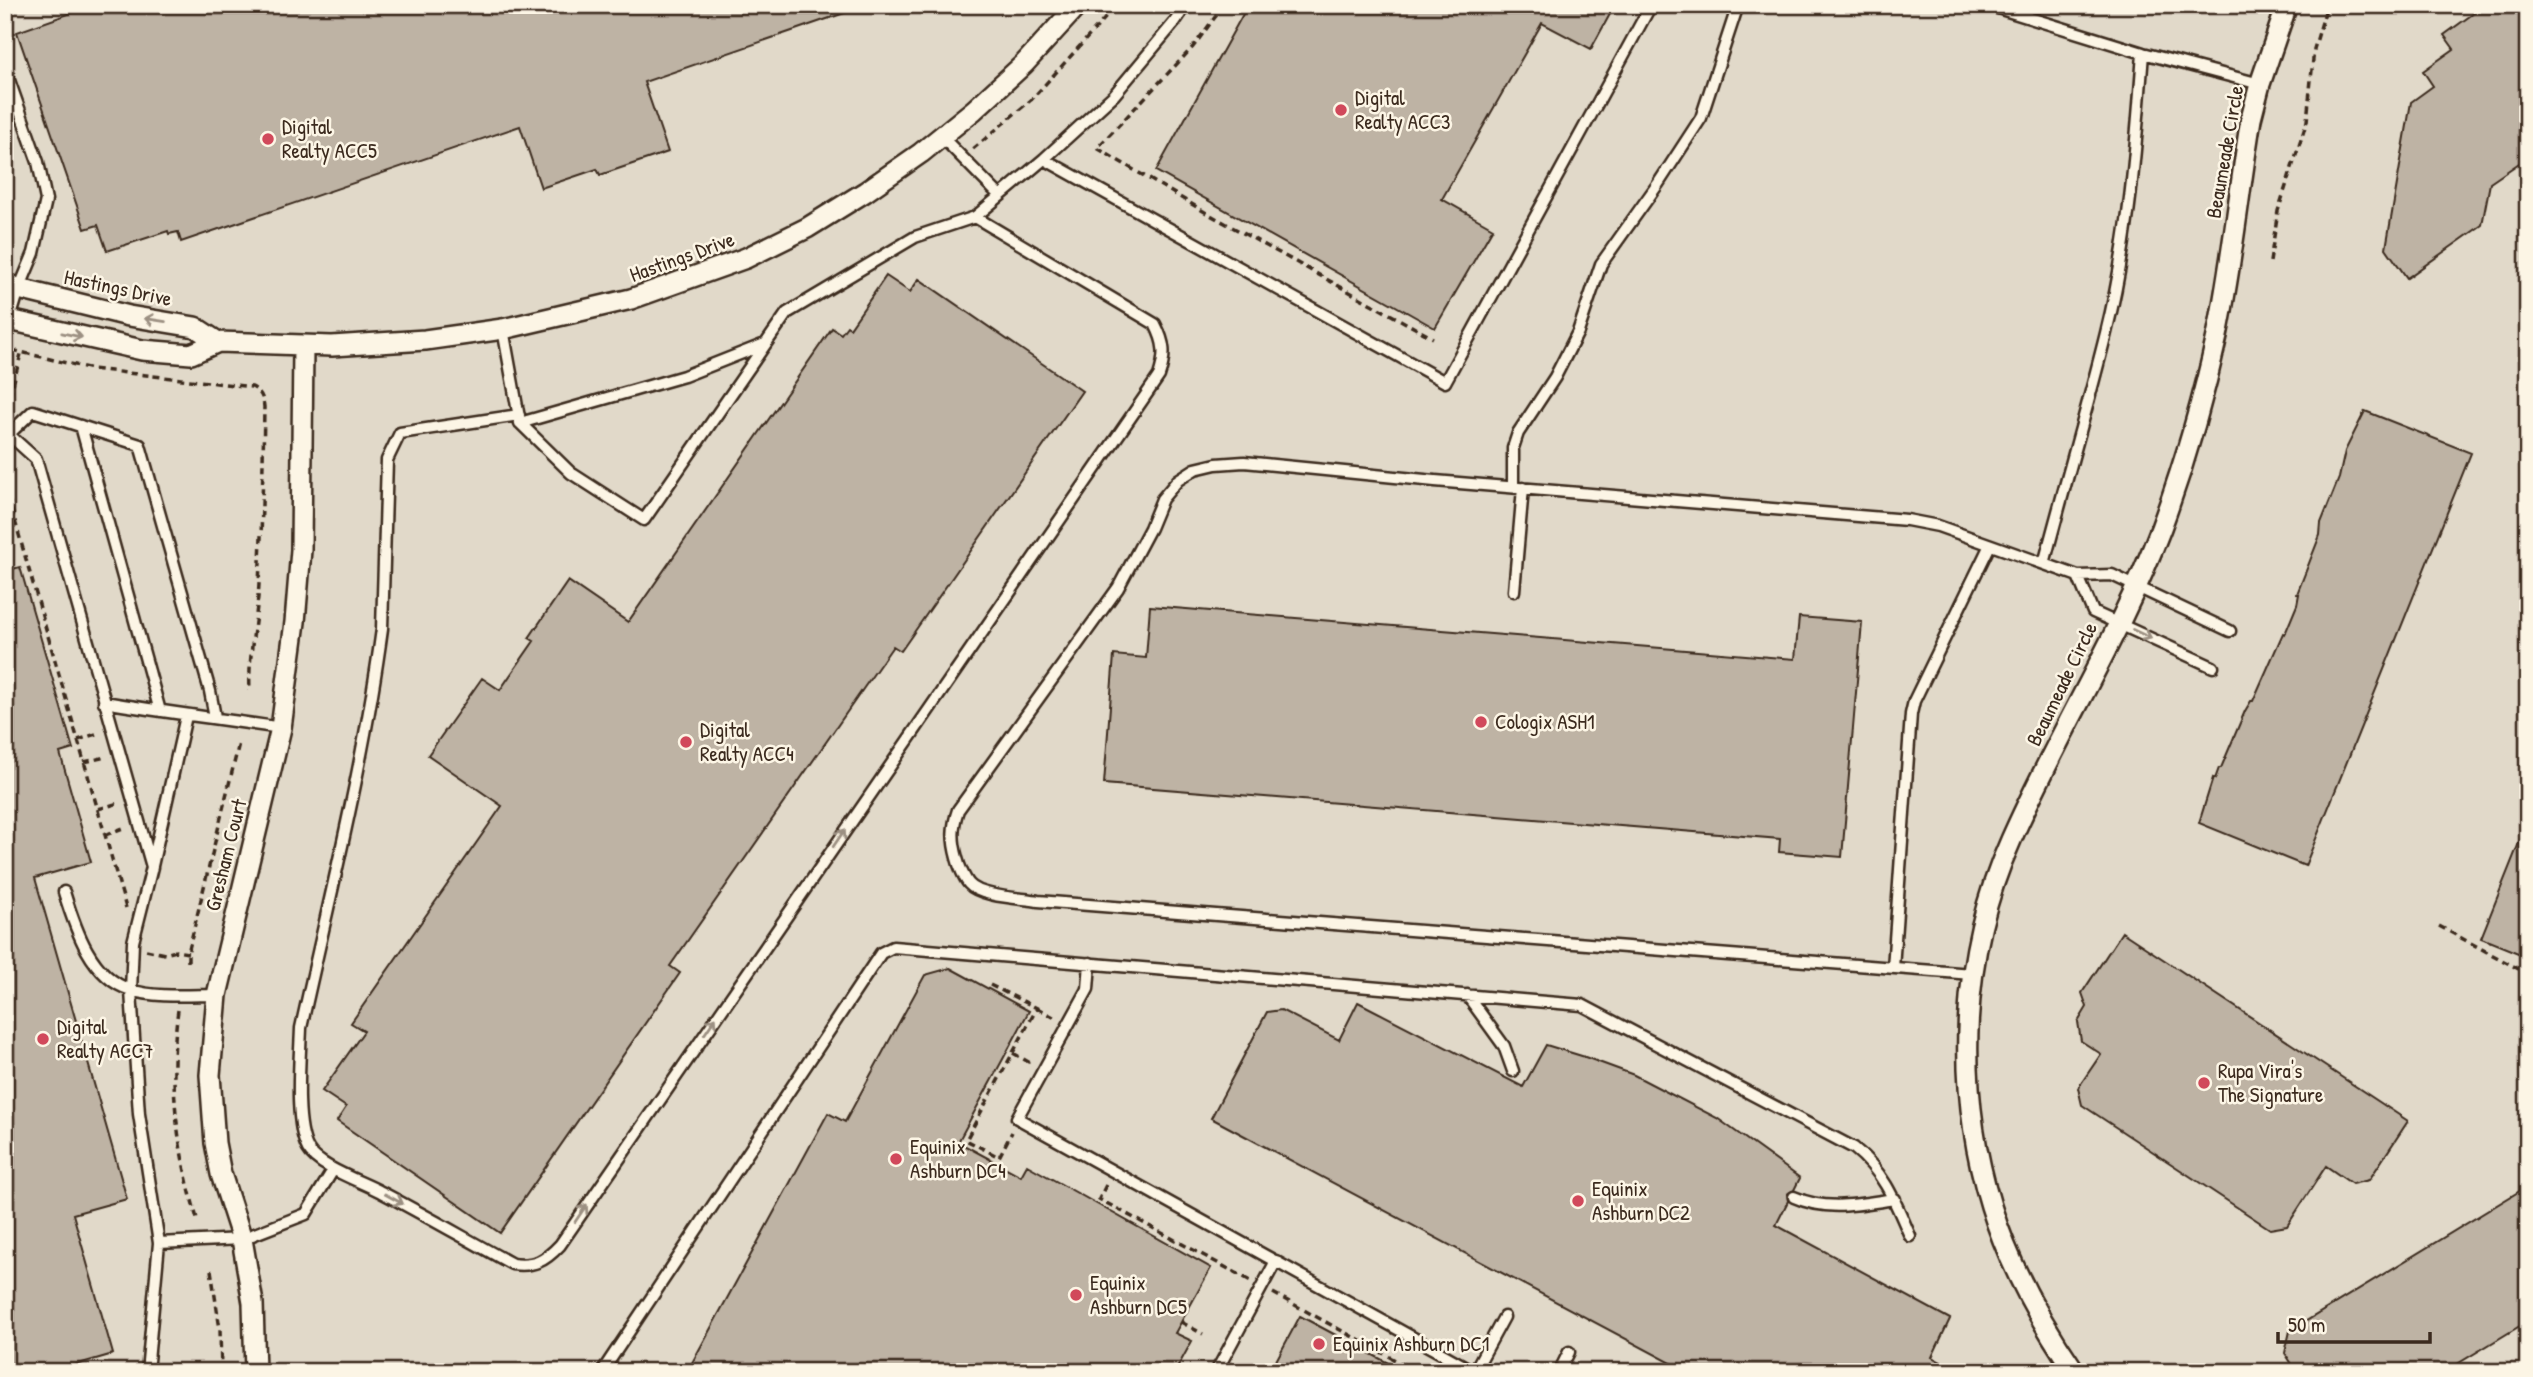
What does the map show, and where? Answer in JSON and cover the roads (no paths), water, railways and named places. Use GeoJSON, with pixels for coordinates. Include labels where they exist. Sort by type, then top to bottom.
{"type":"FeatureCollection","features":[{"type":"Feature","properties":{"kind":"street","name":"Hastings Drive"},"geometry":{"type":"LineString","coordinates":[[7,326],[142,350],[191,354],[218,342],[303,346],[392,343],[503,329],[631,299],[691,280],[746,258],[807,228],[865,192],[942,136],[1024,64],[1077,5]]}},
{"type":"Feature","properties":{"kind":"street","name":"Beaumeade Circle"},"geometry":{"type":"LineString","coordinates":[[2075,1372],[2026,1291],[2005,1246],[1991,1205],[1980,1161],[1971,1098],[1968,1054],[1972,974],[1986,909],[2010,841],[2136,585],[2172,497],[2202,397],[2224,297],[2247,144],[2259,84],[2287,5]]}},
{"type":"Feature","properties":{"kind":"street","name":"Hastings Drive"},"geometry":{"type":"LineString","coordinates":[[12,286],[129,316],[195,327],[218,342]]}},
{"type":"Feature","properties":{"kind":"street","name":"Gresham Court"},"geometry":{"type":"LineString","coordinates":[[255,1372],[253,1303],[242,1239],[221,1174],[212,1119],[210,1075],[217,995],[281,728],[295,622],[301,550],[303,346]]}},
{"type":"Feature","properties":{"kind":"lane"},"geometry":{"type":"LineString","coordinates":[[503,329],[520,419],[571,472],[644,520],[787,313],[915,237],[975,218],[1114,94],[1186,5]]}},
{"type":"Feature","properties":{"kind":"lane"},"geometry":{"type":"LineString","coordinates":[[1044,159],[1445,382],[1651,5]]}},
{"type":"Feature","properties":{"kind":"lane"},"geometry":{"type":"LineString","coordinates":[[1514,592],[1518,487],[1513,448],[1518,433],[1555,377],[1578,332],[1601,264],[1701,118],[1738,5]]}},
{"type":"Feature","properties":{"kind":"lane"},"geometry":{"type":"LineString","coordinates":[[1988,5],[2143,53],[2259,84]]}},
{"type":"Feature","properties":{"kind":"lane"},"geometry":{"type":"LineString","coordinates":[[2044,564],[2106,332],[2116,284],[2135,161],[2143,53]]}},
{"type":"Feature","properties":{"kind":"lane"},"geometry":{"type":"LineString","coordinates":[[5,69],[38,162],[46,200],[34,253],[12,286],[7,326]]}},
{"type":"Feature","properties":{"kind":"lane"},"geometry":{"type":"LineString","coordinates":[[942,136],[1000,196]]}},
{"type":"Feature","properties":{"kind":"lane"},"geometry":{"type":"LineString","coordinates":[[765,344],[684,376],[520,419],[400,433],[387,460],[379,657],[354,791],[301,1028],[301,1123],[309,1151],[333,1170],[380,1191],[512,1264],[527,1266],[545,1260],[560,1245],[1159,376],[1165,357],[1163,339],[1155,324],[975,218]]}},
{"type":"Feature","properties":{"kind":"lane"},"geometry":{"type":"LineString","coordinates":[[152,867],[36,459],[7,433],[33,411],[140,445],[215,717]]}},
{"type":"Feature","properties":{"kind":"lane"},"geometry":{"type":"LineString","coordinates":[[81,426],[160,711]]}},
{"type":"Feature","properties":{"kind":"lane"},"geometry":{"type":"LineString","coordinates":[[1972,974],[1038,901],[987,893],[970,885],[958,863],[953,844],[953,827],[958,810],[1118,589],[1162,499],[1178,480],[1195,469],[1216,464],[1244,462],[1907,520],[1938,526],[2078,576],[2112,575],[2230,631]]}},
{"type":"Feature","properties":{"kind":"lane"},"geometry":{"type":"LineString","coordinates":[[1893,968],[1914,701],[1990,545]]}},
{"type":"Feature","properties":{"kind":"lane"},"geometry":{"type":"LineString","coordinates":[[2078,576],[2093,612],[2213,667]]}},
{"type":"Feature","properties":{"kind":"lane"},"geometry":{"type":"LineString","coordinates":[[104,702],[281,728]]}},
{"type":"Feature","properties":{"kind":"lane"},"geometry":{"type":"LineString","coordinates":[[147,1372],[159,1243],[139,1114],[131,990],[133,942],[186,716]]}},
{"type":"Feature","properties":{"kind":"lane"},"geometry":{"type":"LineString","coordinates":[[64,892],[94,963],[108,978],[131,990],[174,995],[217,995]]}},
{"type":"Feature","properties":{"kind":"lane"},"geometry":{"type":"LineString","coordinates":[[602,1372],[881,953],[893,947],[1582,1005],[1854,1148],[1873,1163],[1895,1199],[1910,1236]]}},
{"type":"Feature","properties":{"kind":"lane"},"geometry":{"type":"LineString","coordinates":[[1090,964],[1088,989],[1017,1118],[1474,1372],[1504,1317]]}},
{"type":"Feature","properties":{"kind":"lane"},"geometry":{"type":"LineString","coordinates":[[1467,995],[1504,1046],[1513,1070]]}},
{"type":"Feature","properties":{"kind":"lane"},"geometry":{"type":"LineString","coordinates":[[159,1243],[242,1239],[306,1213],[333,1170]]}},
{"type":"Feature","properties":{"kind":"lane"},"geometry":{"type":"LineString","coordinates":[[1794,1197],[1824,1206],[1847,1206],[1895,1199]]}},
{"type":"Feature","properties":{"kind":"lane"},"geometry":{"type":"LineString","coordinates":[[1216,1372],[1276,1261]]}},
{"type":"Feature","properties":{"kind":"lane"},"geometry":{"type":"LineString","coordinates":[[1559,1372],[1569,1352]]}},
{"type":"Feature","properties":{"kind":"place","name":"Digital Realty ACC3"},"geometry":{"type":"Point","coordinates":[1341,110]}},
{"type":"Feature","properties":{"kind":"place","name":"Digital Realty ACC5"},"geometry":{"type":"Point","coordinates":[268,139]}},
{"type":"Feature","properties":{"kind":"place","name":"Cologix ASH1"},"geometry":{"type":"Point","coordinates":[1481,722]}},
{"type":"Feature","properties":{"kind":"place","name":"Digital Realty ACC4"},"geometry":{"type":"Point","coordinates":[686,742]}},
{"type":"Feature","properties":{"kind":"place","name":"Digital Realty ACC7"},"geometry":{"type":"Point","coordinates":[43,1039]}},
{"type":"Feature","properties":{"kind":"place","name":"Rupa Vira's The Signature"},"geometry":{"type":"Point","coordinates":[2204,1083]}},
{"type":"Feature","properties":{"kind":"place","name":"Equinix Ashburn DC4"},"geometry":{"type":"Point","coordinates":[896,1159]}},
{"type":"Feature","properties":{"kind":"place","name":"Equinix Ashburn DC2"},"geometry":{"type":"Point","coordinates":[1578,1201]}},
{"type":"Feature","properties":{"kind":"place","name":"Equinix Ashburn DC5"},"geometry":{"type":"Point","coordinates":[1076,1295]}},
{"type":"Feature","properties":{"kind":"place","name":"Equinix Ashburn DC1"},"geometry":{"type":"Point","coordinates":[1319,1344]}}]}
